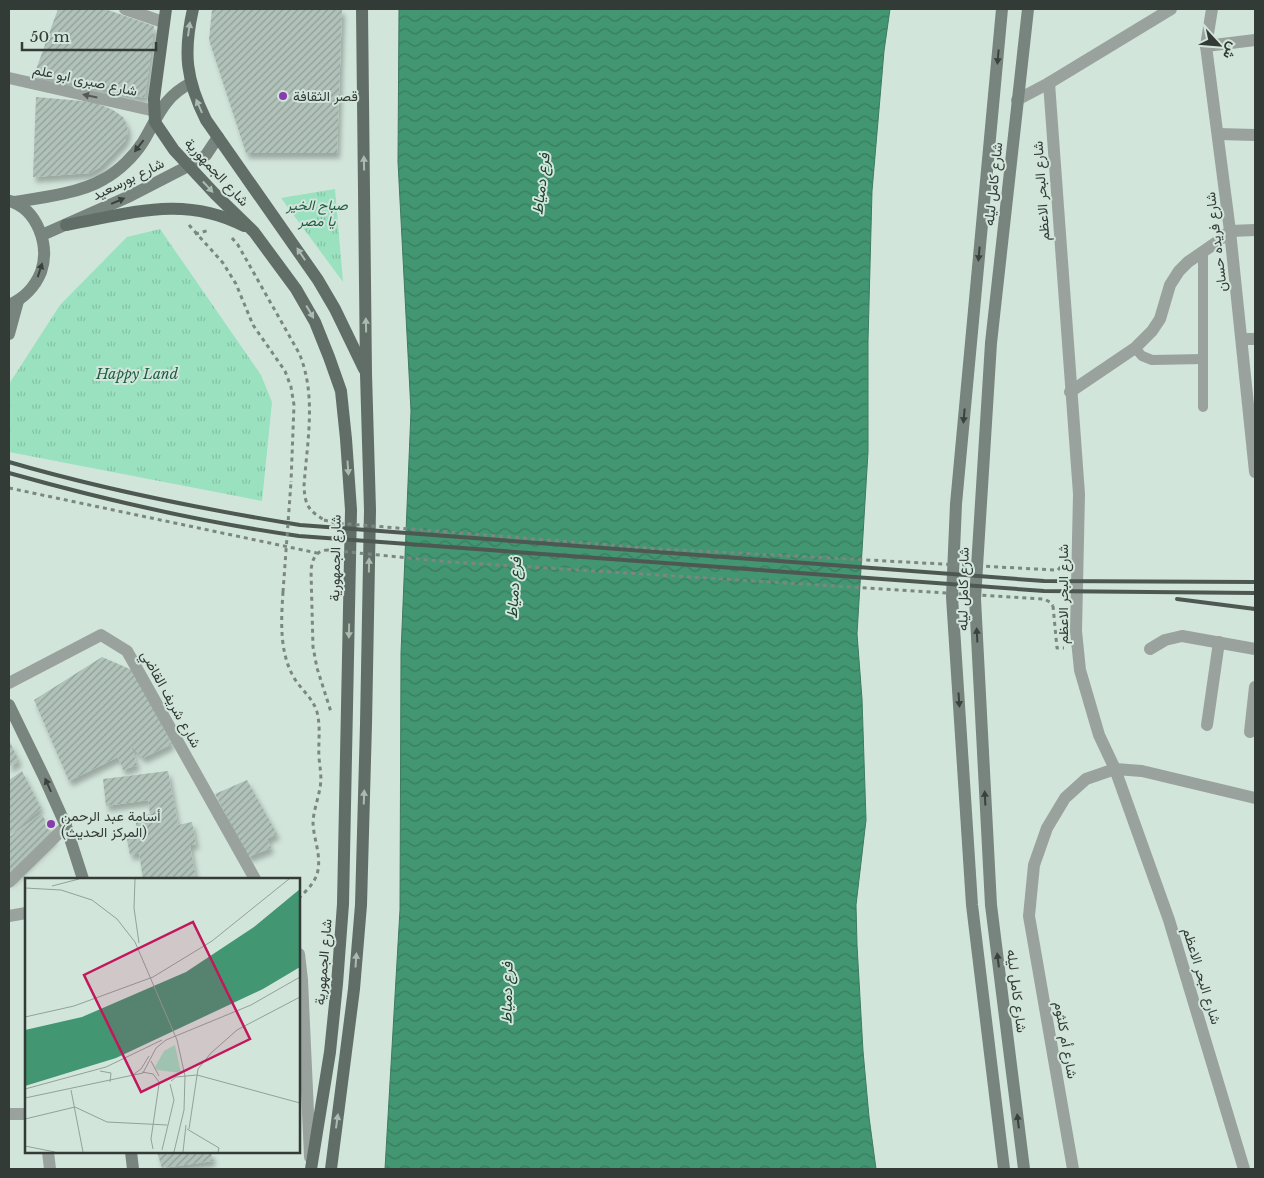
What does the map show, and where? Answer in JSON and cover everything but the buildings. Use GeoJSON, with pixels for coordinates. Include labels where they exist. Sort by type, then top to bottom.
{"type":"FeatureCollection","features":[{"type":"Feature","properties":{"kind":"main road"},"geometry":{"type":"LineString","coordinates":[[155,116],[154,99],[166,9]]}},
{"type":"Feature","properties":{"kind":"main road","name":"شارع الجمهورية"},"geometry":{"type":"LineString","coordinates":[[193,9],[188,39],[187,62],[191,83],[206,120],[318,280],[366,374],[370,510],[361,905],[354,989],[331,1169]]}},
{"type":"Feature","properties":{"kind":"main road"},"geometry":{"type":"LineString","coordinates":[[362,9],[366,374]]}},
{"type":"Feature","properties":{"kind":"main road","name":"شارع الجمهورية"},"geometry":{"type":"LineString","coordinates":[[155,116],[174,150],[254,232],[296,289],[315,322],[330,357],[340,391],[346,439],[351,510],[343,904],[330,1052],[311,1169]]}},
{"type":"Feature","properties":{"kind":"main road"},"geometry":{"type":"LineString","coordinates":[[66,225],[146,210],[182,208],[213,214],[254,232]]}},
{"type":"Feature","properties":{"kind":"street"},"geometry":{"type":"LineString","coordinates":[[125,9],[163,22]]}},
{"type":"Feature","properties":{"kind":"street","name":"شارع كامل ليله"},"geometry":{"type":"LineString","coordinates":[[1002,9],[956,504],[952,597],[972,905],[1004,1169]]}},
{"type":"Feature","properties":{"kind":"street","name":"شارع كامل ليله"},"geometry":{"type":"LineString","coordinates":[[1024,1169],[991,905],[975,599],[991,343],[1028,9]]}},
{"type":"Feature","properties":{"kind":"street"},"geometry":{"type":"LineString","coordinates":[[1017,100],[1171,9]]}},
{"type":"Feature","properties":{"kind":"street","name":"شارع فريده حسان"},"geometry":{"type":"LineString","coordinates":[[1212,9],[1206,46],[1230,231],[1255,474]]}},
{"type":"Feature","properties":{"kind":"street"},"geometry":{"type":"LineString","coordinates":[[1206,46],[1255,40]]}},
{"type":"Feature","properties":{"kind":"street","name":"شارع صبرى ابو علم"},"geometry":{"type":"LineString","coordinates":[[9,78],[155,116]]}},
{"type":"Feature","properties":{"kind":"street","name":"شارع البحر الاعظم"},"geometry":{"type":"LineString","coordinates":[[1049,82],[1070,392],[1079,494],[1076,621],[1080,670],[1099,735],[1115,769],[1170,920],[1244,1169]]}},
{"type":"Feature","properties":{"kind":"street","name":"شارع بورسعيد"},"geometry":{"type":"LineString","coordinates":[[12,201],[60,194],[104,179],[124,164],[141,144],[155,116],[168,99],[178,90],[191,83]]}},
{"type":"Feature","properties":{"kind":"street"},"geometry":{"type":"LineString","coordinates":[[1218,134],[1255,134]]}},
{"type":"Feature","properties":{"kind":"street","name":"شارع بورسعيد"},"geometry":{"type":"LineString","coordinates":[[42,235],[130,196],[198,161],[206,155],[218,137]]}},
{"type":"Feature","properties":{"kind":"street"},"geometry":{"type":"LineString","coordinates":[[9,334],[13,303],[32,288],[41,272],[44,254],[42,235],[36,222],[12,201]]}},
{"type":"Feature","properties":{"kind":"street"},"geometry":{"type":"LineString","coordinates":[[1070,392],[1134,348],[1152,331],[1160,319],[1170,285],[1179,271],[1188,262],[1230,231],[1255,230]]}},
{"type":"Feature","properties":{"kind":"street"},"geometry":{"type":"LineString","coordinates":[[1242,339],[1255,339]]}},
{"type":"Feature","properties":{"kind":"street","name":"شارع شريف القاضي"},"geometry":{"type":"LineString","coordinates":[[9,683],[101,636],[127,651],[254,878]]}},
{"type":"Feature","properties":{"kind":"street"},"geometry":{"type":"LineString","coordinates":[[1150,649],[1165,640],[1182,636],[1255,649]]}},
{"type":"Feature","properties":{"kind":"street"},"geometry":{"type":"LineString","coordinates":[[1207,725],[1219,642]]}},
{"type":"Feature","properties":{"kind":"street"},"geometry":{"type":"LineString","coordinates":[[1250,732],[1255,687]]}},
{"type":"Feature","properties":{"kind":"street"},"geometry":{"type":"LineString","coordinates":[[9,705],[42,771],[66,826],[83,878]]}},
{"type":"Feature","properties":{"kind":"street"},"geometry":{"type":"LineString","coordinates":[[1115,769],[1142,771],[1255,798]]}},
{"type":"Feature","properties":{"kind":"street","name":"شارع أم كلثوم"},"geometry":{"type":"LineString","coordinates":[[1073,1169],[1029,916],[1034,865],[1047,828],[1065,798],[1086,780],[1115,769]]}},
{"type":"Feature","properties":{"kind":"street"},"geometry":{"type":"LineString","coordinates":[[9,882],[66,826]]}},
{"type":"Feature","properties":{"kind":"street"},"geometry":{"type":"LineString","coordinates":[[9,916],[25,913]]}},
{"type":"Feature","properties":{"kind":"street"},"geometry":{"type":"LineString","coordinates":[[300,963],[311,1169]]}},
{"type":"Feature","properties":{"kind":"street"},"geometry":{"type":"LineString","coordinates":[[9,1114],[25,1114]]}},
{"type":"Feature","properties":{"kind":"street"},"geometry":{"type":"LineString","coordinates":[[48,1153],[50,1169]]}},
{"type":"Feature","properties":{"kind":"street"},"geometry":{"type":"LineString","coordinates":[[131,1153],[133,1169]]}},
{"type":"Feature","properties":{"kind":"lane"},"geometry":{"type":"LineString","coordinates":[[1203,252],[1203,407]]}},
{"type":"Feature","properties":{"kind":"lane"},"geometry":{"type":"LineString","coordinates":[[1134,348],[1142,356],[1152,360],[1203,359]]}},
{"type":"Feature","properties":{"kind":"path"},"geometry":{"type":"LineString","coordinates":[[182,208],[187,222],[195,234],[223,262],[236,284],[254,325],[285,370],[294,405],[291,482],[281,622],[284,649],[296,681],[309,694],[317,711],[320,729],[319,759],[322,772],[313,822],[319,857],[318,872],[310,887],[300,897]]}},
{"type":"Feature","properties":{"kind":"path"},"geometry":{"type":"LineString","coordinates":[[195,234],[213,230]]}},
{"type":"Feature","properties":{"kind":"path"},"geometry":{"type":"LineString","coordinates":[[230,236],[238,245],[305,366],[310,394],[304,486],[305,501],[312,513],[324,520],[345,524],[661,549],[1055,570],[1058,570],[1062,565]]}},
{"type":"Feature","properties":{"kind":"path"},"geometry":{"type":"LineString","coordinates":[[9,488],[317,553]]}},
{"type":"Feature","properties":{"kind":"path"},"geometry":{"type":"LineString","coordinates":[[332,719],[313,647],[311,570],[317,553],[321,550],[450,562],[1044,599],[1053,606],[1056,648],[1077,648]]}},
{"type":"Feature","properties":{"kind":"green space","name":"صباح الخير يا مصر"},"geometry":{"type":"Polygon","coordinates":[[[335,189],[343,282],[281,198],[335,189]]]}},
{"type":"Feature","properties":{"kind":"green space","name":"Happy Land"},"geometry":{"type":"Polygon","coordinates":[[[160,229],[261,375],[272,402],[262,501],[9,452],[9,384],[60,305],[127,237],[160,229]]]}},
{"type":"Feature","properties":{"kind":"water","name":"فرع دمياط"},"geometry":{"type":"Polygon","coordinates":[[[399,9],[890,9],[884,51],[872,191],[868,341],[868,452],[857,634],[862,699],[866,820],[856,905],[857,945],[863,1051],[876,1169],[385,1169],[400,910],[401,653],[411,411],[398,162],[399,9]]]}},
{"type":"Feature","properties":{"kind":"railway"},"geometry":{"type":"LineString","coordinates":[[9,462],[153,498],[300,525],[1044,581],[1255,582]]}},
{"type":"Feature","properties":{"kind":"railway"},"geometry":{"type":"LineString","coordinates":[[9,473],[153,509],[225,524],[299,536],[1044,591],[1255,593]]}},
{"type":"Feature","properties":{"kind":"railway"},"geometry":{"type":"LineString","coordinates":[[1177,599],[1255,609]]}},
{"type":"Feature","properties":{"kind":"place","name":"قصر الثقافة"},"geometry":{"type":"Point","coordinates":[283,96]}},
{"type":"Feature","properties":{"kind":"place","name":"أسامة عبد الرحمن (المركز الحديث)"},"geometry":{"type":"Point","coordinates":[51,824]}}]}
